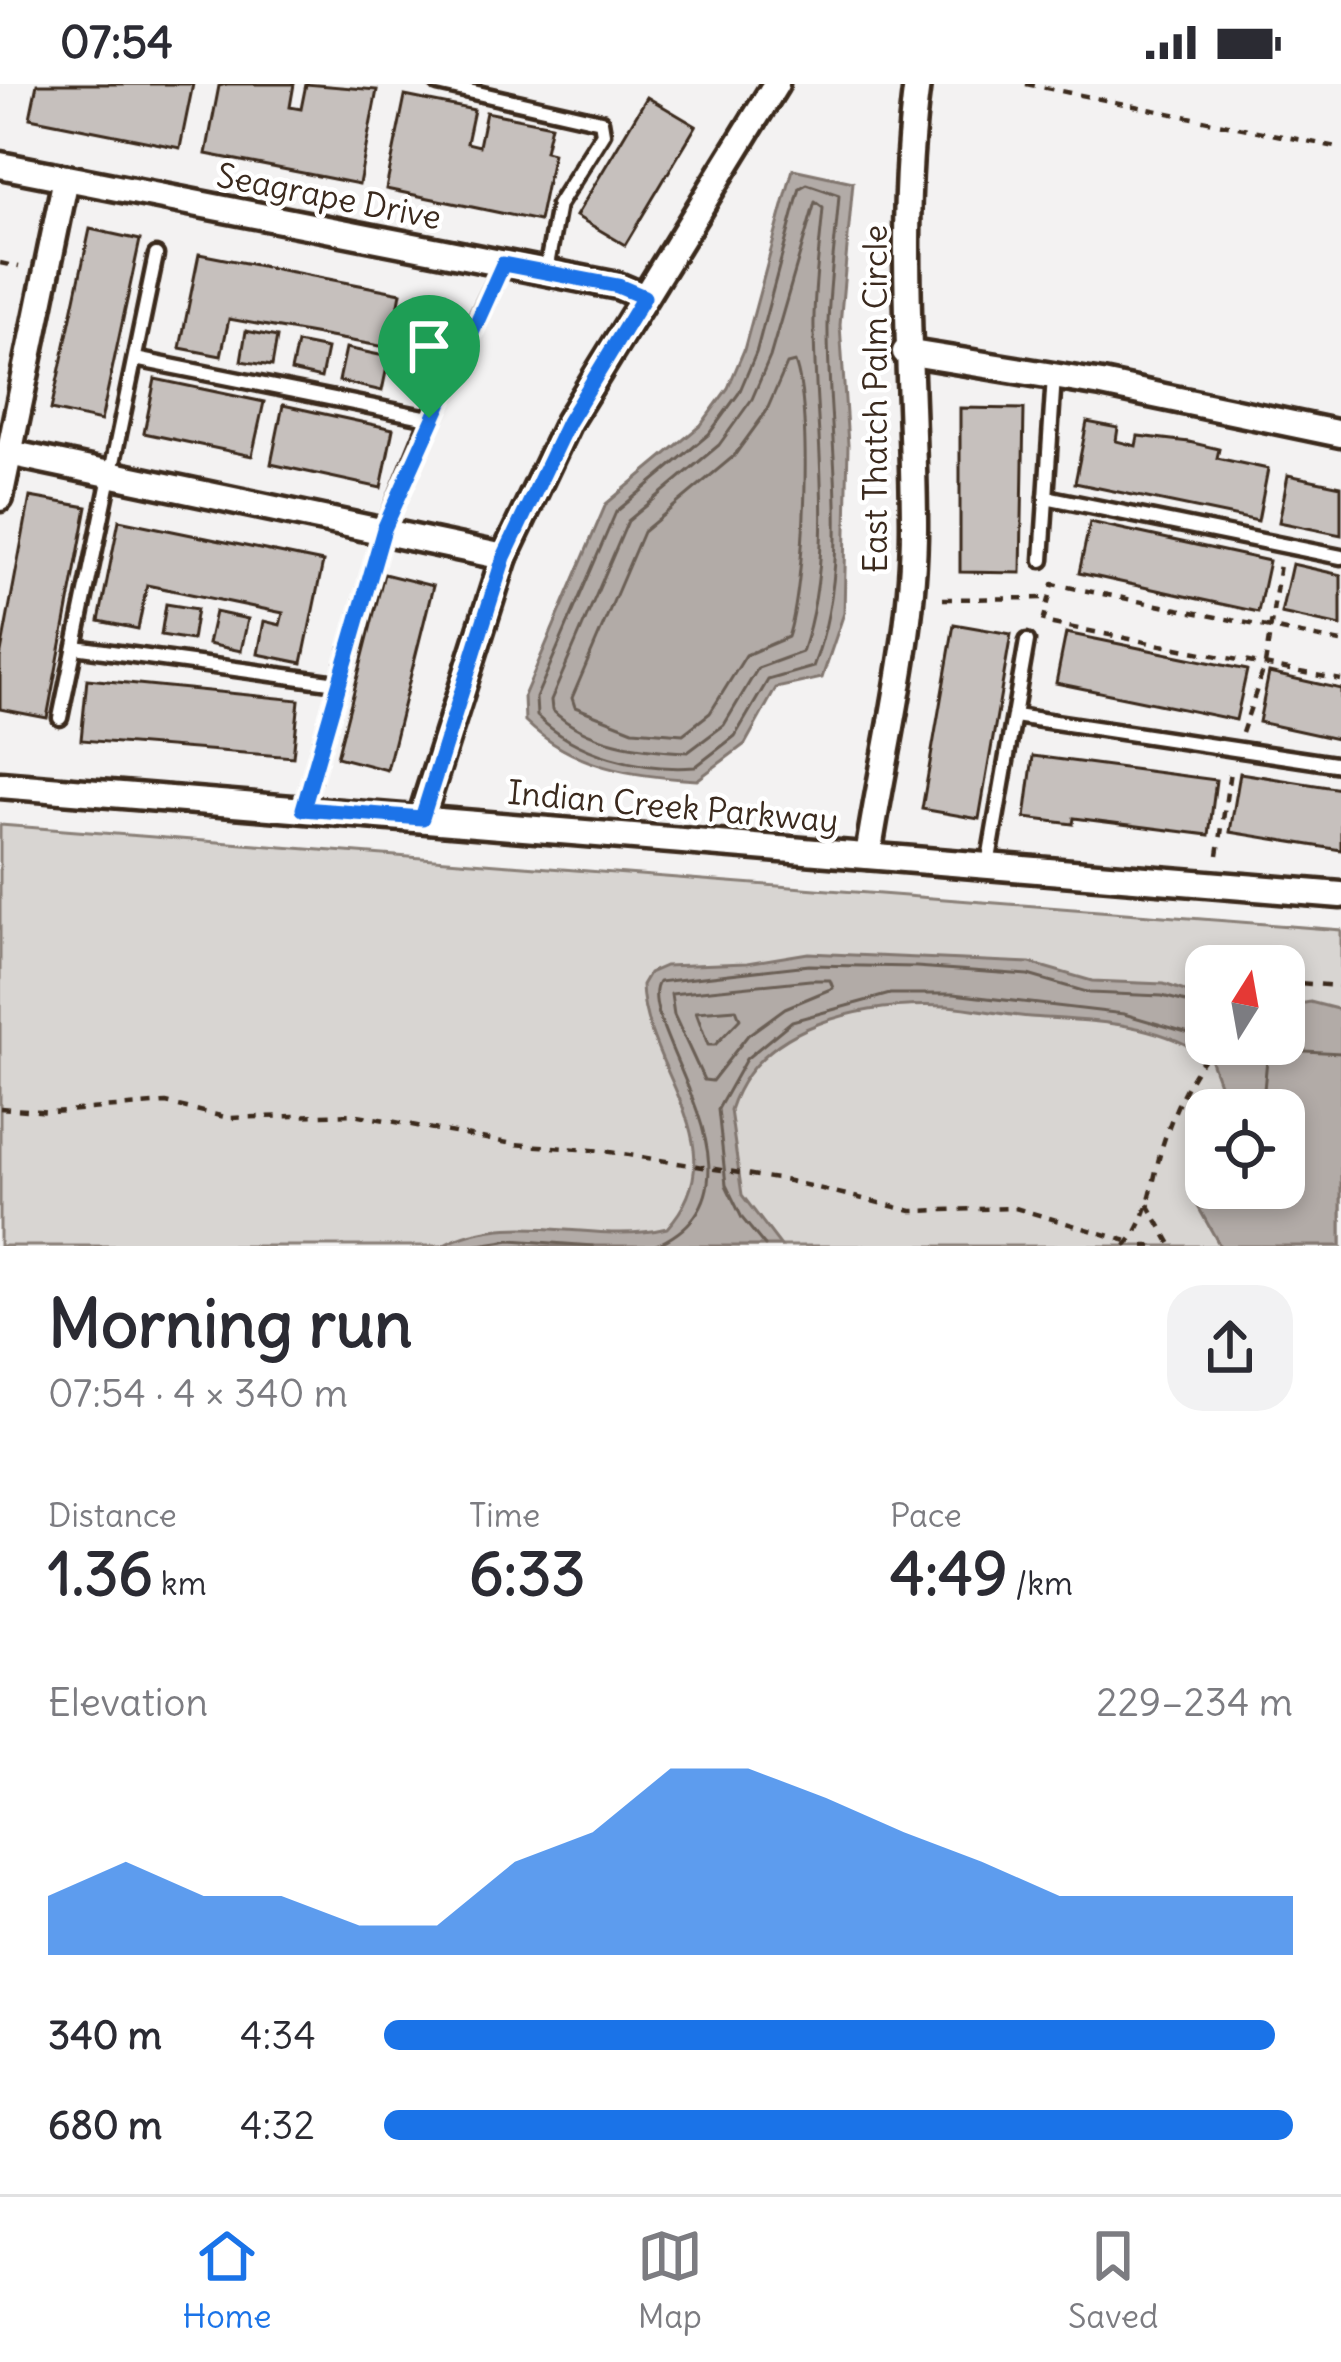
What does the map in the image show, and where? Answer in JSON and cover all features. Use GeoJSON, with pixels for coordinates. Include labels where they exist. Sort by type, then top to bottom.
{"type":"FeatureCollection","features":[{"type":"Feature","properties":{"kind":"street"},"geometry":{"type":"LineString","coordinates":[[422,818],[504,557],[568,422],[776,84]]}},
{"type":"Feature","properties":{"kind":"street","name":"East Thatch Palm Circle"},"geometry":{"type":"LineString","coordinates":[[868,856],[912,576],[904,352],[908,153],[917,84]]}},
{"type":"Feature","properties":{"kind":"street","name":"Seagrape Drive"},"geometry":{"type":"LineString","coordinates":[[0,165],[545,272],[644,297]]}},
{"type":"Feature","properties":{"kind":"street"},"geometry":{"type":"LineString","coordinates":[[0,498],[66,178]]}},
{"type":"Feature","properties":{"kind":"street"},"geometry":{"type":"LineString","coordinates":[[904,352],[1054,376],[1341,434]]}},
{"type":"Feature","properties":{"kind":"street"},"geometry":{"type":"LineString","coordinates":[[9,453],[504,557]]}},
{"type":"Feature","properties":{"kind":"street","name":"Indian Creek Parkway"},"geometry":{"type":"LineString","coordinates":[[0,785],[1341,895]]}},
{"type":"Feature","properties":{"kind":"lane"},"geometry":{"type":"LineString","coordinates":[[438,84],[601,121],[603,133],[558,206],[545,272]]}},
{"type":"Feature","properties":{"kind":"lane"},"geometry":{"type":"LineString","coordinates":[[61,718],[156,255]]}},
{"type":"Feature","properties":{"kind":"lane"},"geometry":{"type":"LineString","coordinates":[[303,809],[384,529],[429,418],[503,264]]}},
{"type":"Feature","properties":{"kind":"lane"},"geometry":{"type":"LineString","coordinates":[[135,359],[429,418]]}},
{"type":"Feature","properties":{"kind":"lane"},"geometry":{"type":"LineString","coordinates":[[1042,560],[1054,376]]}},
{"type":"Feature","properties":{"kind":"lane"},"geometry":{"type":"LineString","coordinates":[[1046,496],[1341,557]]}},
{"type":"Feature","properties":{"kind":"lane"},"geometry":{"type":"LineString","coordinates":[[988,866],[1027,641]]}},
{"type":"Feature","properties":{"kind":"lane"},"geometry":{"type":"LineString","coordinates":[[75,646],[337,683]]}},
{"type":"Feature","properties":{"kind":"lane"},"geometry":{"type":"LineString","coordinates":[[1015,716],[1341,765]]}},
{"type":"Feature","properties":{"kind":"path"},"geometry":{"type":"LineString","coordinates":[[1026,84],[1341,148]]}},
{"type":"Feature","properties":{"kind":"path"},"geometry":{"type":"LineString","coordinates":[[0,263],[20,267]]}},
{"type":"Feature","properties":{"kind":"path"},"geometry":{"type":"LineString","coordinates":[[1241,738],[1265,665],[1281,555]]}},
{"type":"Feature","properties":{"kind":"path"},"geometry":{"type":"LineString","coordinates":[[1341,642],[1053,584],[1043,622],[1341,680]]}},
{"type":"Feature","properties":{"kind":"path"},"geometry":{"type":"LineString","coordinates":[[943,599],[1050,598]]}},
{"type":"Feature","properties":{"kind":"path"},"geometry":{"type":"LineString","coordinates":[[1218,855],[1232,765]]}},
{"type":"Feature","properties":{"kind":"path"},"geometry":{"type":"LineString","coordinates":[[1305,983],[1341,986]]}},
{"type":"Feature","properties":{"kind":"path"},"geometry":{"type":"LineString","coordinates":[[0,1108],[52,1112],[166,1103],[230,1118],[352,1114],[421,1130],[604,1151],[744,1174],[912,1211],[1016,1208],[1129,1244],[1148,1204],[1164,1142],[1198,1065]]}},
{"type":"Feature","properties":{"kind":"path"},"geometry":{"type":"LineString","coordinates":[[1148,1204],[1172,1246]]}},
{"type":"Feature","properties":{"kind":"shaded area"},"geometry":{"type":"Polygon","coordinates":[[[0,825],[1341,930],[1341,1246],[0,1246],[0,825]]]}},
{"type":"Feature","properties":{"kind":"water"},"geometry":{"type":"Polygon","coordinates":[[[793,169],[853,182],[840,325],[848,445],[844,613],[822,678],[776,688],[745,744],[697,780],[605,767],[563,749],[525,721],[524,696],[606,504],[701,425],[728,388],[744,350],[793,169]]]}},
{"type":"Feature","properties":{"kind":"water"},"geometry":{"type":"Polygon","coordinates":[[[808,953],[1030,963],[1092,981],[1164,984],[1185,991],[1185,1044],[1118,1024],[947,1006],[851,1014],[790,1037],[764,1056],[744,1080],[730,1110],[742,1195],[781,1246],[442,1246],[498,1229],[612,1233],[667,1228],[687,1198],[695,1168],[692,1138],[657,1047],[642,985],[649,973],[665,966],[747,963],[808,953]]]}},
{"type":"Feature","properties":{"kind":"water"},"geometry":{"type":"Polygon","coordinates":[[[1305,1003],[1341,1010],[1341,1246],[1220,1246],[1199,1209],[1305,1209],[1305,1089],[1221,1089],[1212,1065],[1305,1065],[1305,1003]]]}},
{"type":"Feature","properties":{"kind":"building"},"geometry":{"type":"Polygon","coordinates":[[[37,84],[193,84],[180,148],[30,118],[37,84]]]}},
{"type":"Feature","properties":{"kind":"building"},"geometry":{"type":"Polygon","coordinates":[[[294,84],[290,107],[301,109],[306,84],[377,90],[359,184],[206,154],[219,86],[294,84]]]}},
{"type":"Feature","properties":{"kind":"building"},"geometry":{"type":"Polygon","coordinates":[[[405,96],[474,110],[467,143],[479,146],[486,112],[551,125],[545,151],[553,153],[539,221],[386,189],[405,96]]]}},
{"type":"Feature","properties":{"kind":"building"},"geometry":{"type":"Polygon","coordinates":[[[647,97],[696,126],[625,245],[576,216],[647,97]]]}},
{"type":"Feature","properties":{"kind":"building"},"geometry":{"type":"Polygon","coordinates":[[[90,229],[140,240],[101,421],[51,410],[90,229]]]}},
{"type":"Feature","properties":{"kind":"building"},"geometry":{"type":"Polygon","coordinates":[[[199,254],[401,293],[391,348],[229,319],[221,356],[180,348],[199,254]]]}},
{"type":"Feature","properties":{"kind":"building"},"geometry":{"type":"Polygon","coordinates":[[[246,331],[277,337],[272,366],[241,361],[246,331]]]}},
{"type":"Feature","properties":{"kind":"building"},"geometry":{"type":"Polygon","coordinates":[[[297,343],[327,349],[321,378],[291,371],[297,343]]]}},
{"type":"Feature","properties":{"kind":"building"},"geometry":{"type":"Polygon","coordinates":[[[346,348],[389,357],[382,391],[339,381],[346,348]]]}},
{"type":"Feature","properties":{"kind":"building"},"geometry":{"type":"Polygon","coordinates":[[[155,379],[264,402],[252,456],[144,433],[155,379]]]}},
{"type":"Feature","properties":{"kind":"building"},"geometry":{"type":"Polygon","coordinates":[[[283,405],[393,429],[381,488],[271,464],[283,405]]]}},
{"type":"Feature","properties":{"kind":"building"},"geometry":{"type":"Polygon","coordinates":[[[960,408],[1024,409],[1021,573],[960,572],[960,408]]]}},
{"type":"Feature","properties":{"kind":"building"},"geometry":{"type":"Polygon","coordinates":[[[1087,422],[1118,428],[1116,441],[1136,446],[1138,436],[1189,442],[1219,449],[1217,458],[1268,469],[1258,521],[1075,483],[1087,422]]]}},
{"type":"Feature","properties":{"kind":"building"},"geometry":{"type":"Polygon","coordinates":[[[1288,475],[1341,486],[1341,535],[1279,522],[1288,475]]]}},
{"type":"Feature","properties":{"kind":"building"},"geometry":{"type":"Polygon","coordinates":[[[30,497],[87,507],[47,718],[0,709],[0,658],[30,497]]]}},
{"type":"Feature","properties":{"kind":"building"},"geometry":{"type":"Polygon","coordinates":[[[119,520],[323,562],[302,663],[258,654],[264,621],[280,625],[283,613],[147,585],[138,629],[99,621],[119,520]]]}},
{"type":"Feature","properties":{"kind":"building"},"geometry":{"type":"Polygon","coordinates":[[[1090,522],[1269,561],[1258,612],[1079,573],[1090,522]]]}},
{"type":"Feature","properties":{"kind":"building"},"geometry":{"type":"Polygon","coordinates":[[[1292,564],[1341,575],[1341,626],[1281,613],[1292,564]]]}},
{"type":"Feature","properties":{"kind":"building"},"geometry":{"type":"Polygon","coordinates":[[[384,574],[433,586],[387,770],[337,757],[384,574]]]}},
{"type":"Feature","properties":{"kind":"building"},"geometry":{"type":"Polygon","coordinates":[[[166,604],[197,609],[192,640],[161,635],[166,604]]]}},
{"type":"Feature","properties":{"kind":"building"},"geometry":{"type":"Polygon","coordinates":[[[215,612],[248,619],[241,651],[208,644],[215,612]]]}},
{"type":"Feature","properties":{"kind":"building"},"geometry":{"type":"Polygon","coordinates":[[[954,624],[1011,634],[979,819],[922,809],[954,624]]]}},
{"type":"Feature","properties":{"kind":"building"},"geometry":{"type":"Polygon","coordinates":[[[1066,633],[1247,670],[1236,720],[1056,683],[1066,633]]]}},
{"type":"Feature","properties":{"kind":"building"},"geometry":{"type":"Polygon","coordinates":[[[1269,673],[1341,689],[1341,740],[1259,722],[1269,673]]]}},
{"type":"Feature","properties":{"kind":"building"},"geometry":{"type":"Polygon","coordinates":[[[87,679],[299,700],[293,757],[81,740],[87,679]]]}},
{"type":"Feature","properties":{"kind":"building"},"geometry":{"type":"Polygon","coordinates":[[[1033,756],[1216,780],[1209,835],[1074,818],[1073,824],[1025,818],[1033,756]]]}},
{"type":"Feature","properties":{"kind":"building"},"geometry":{"type":"Polygon","coordinates":[[[1240,773],[1341,789],[1341,850],[1230,832],[1240,773]]]}},
{"type":"Feature","properties":{"kind":"route"},"geometry":{"type":"LineString","coordinates":[[503,264],[618,286],[644,297],[568,422],[504,557],[422,818],[303,809],[384,529],[429,418],[503,264]]}}]}
